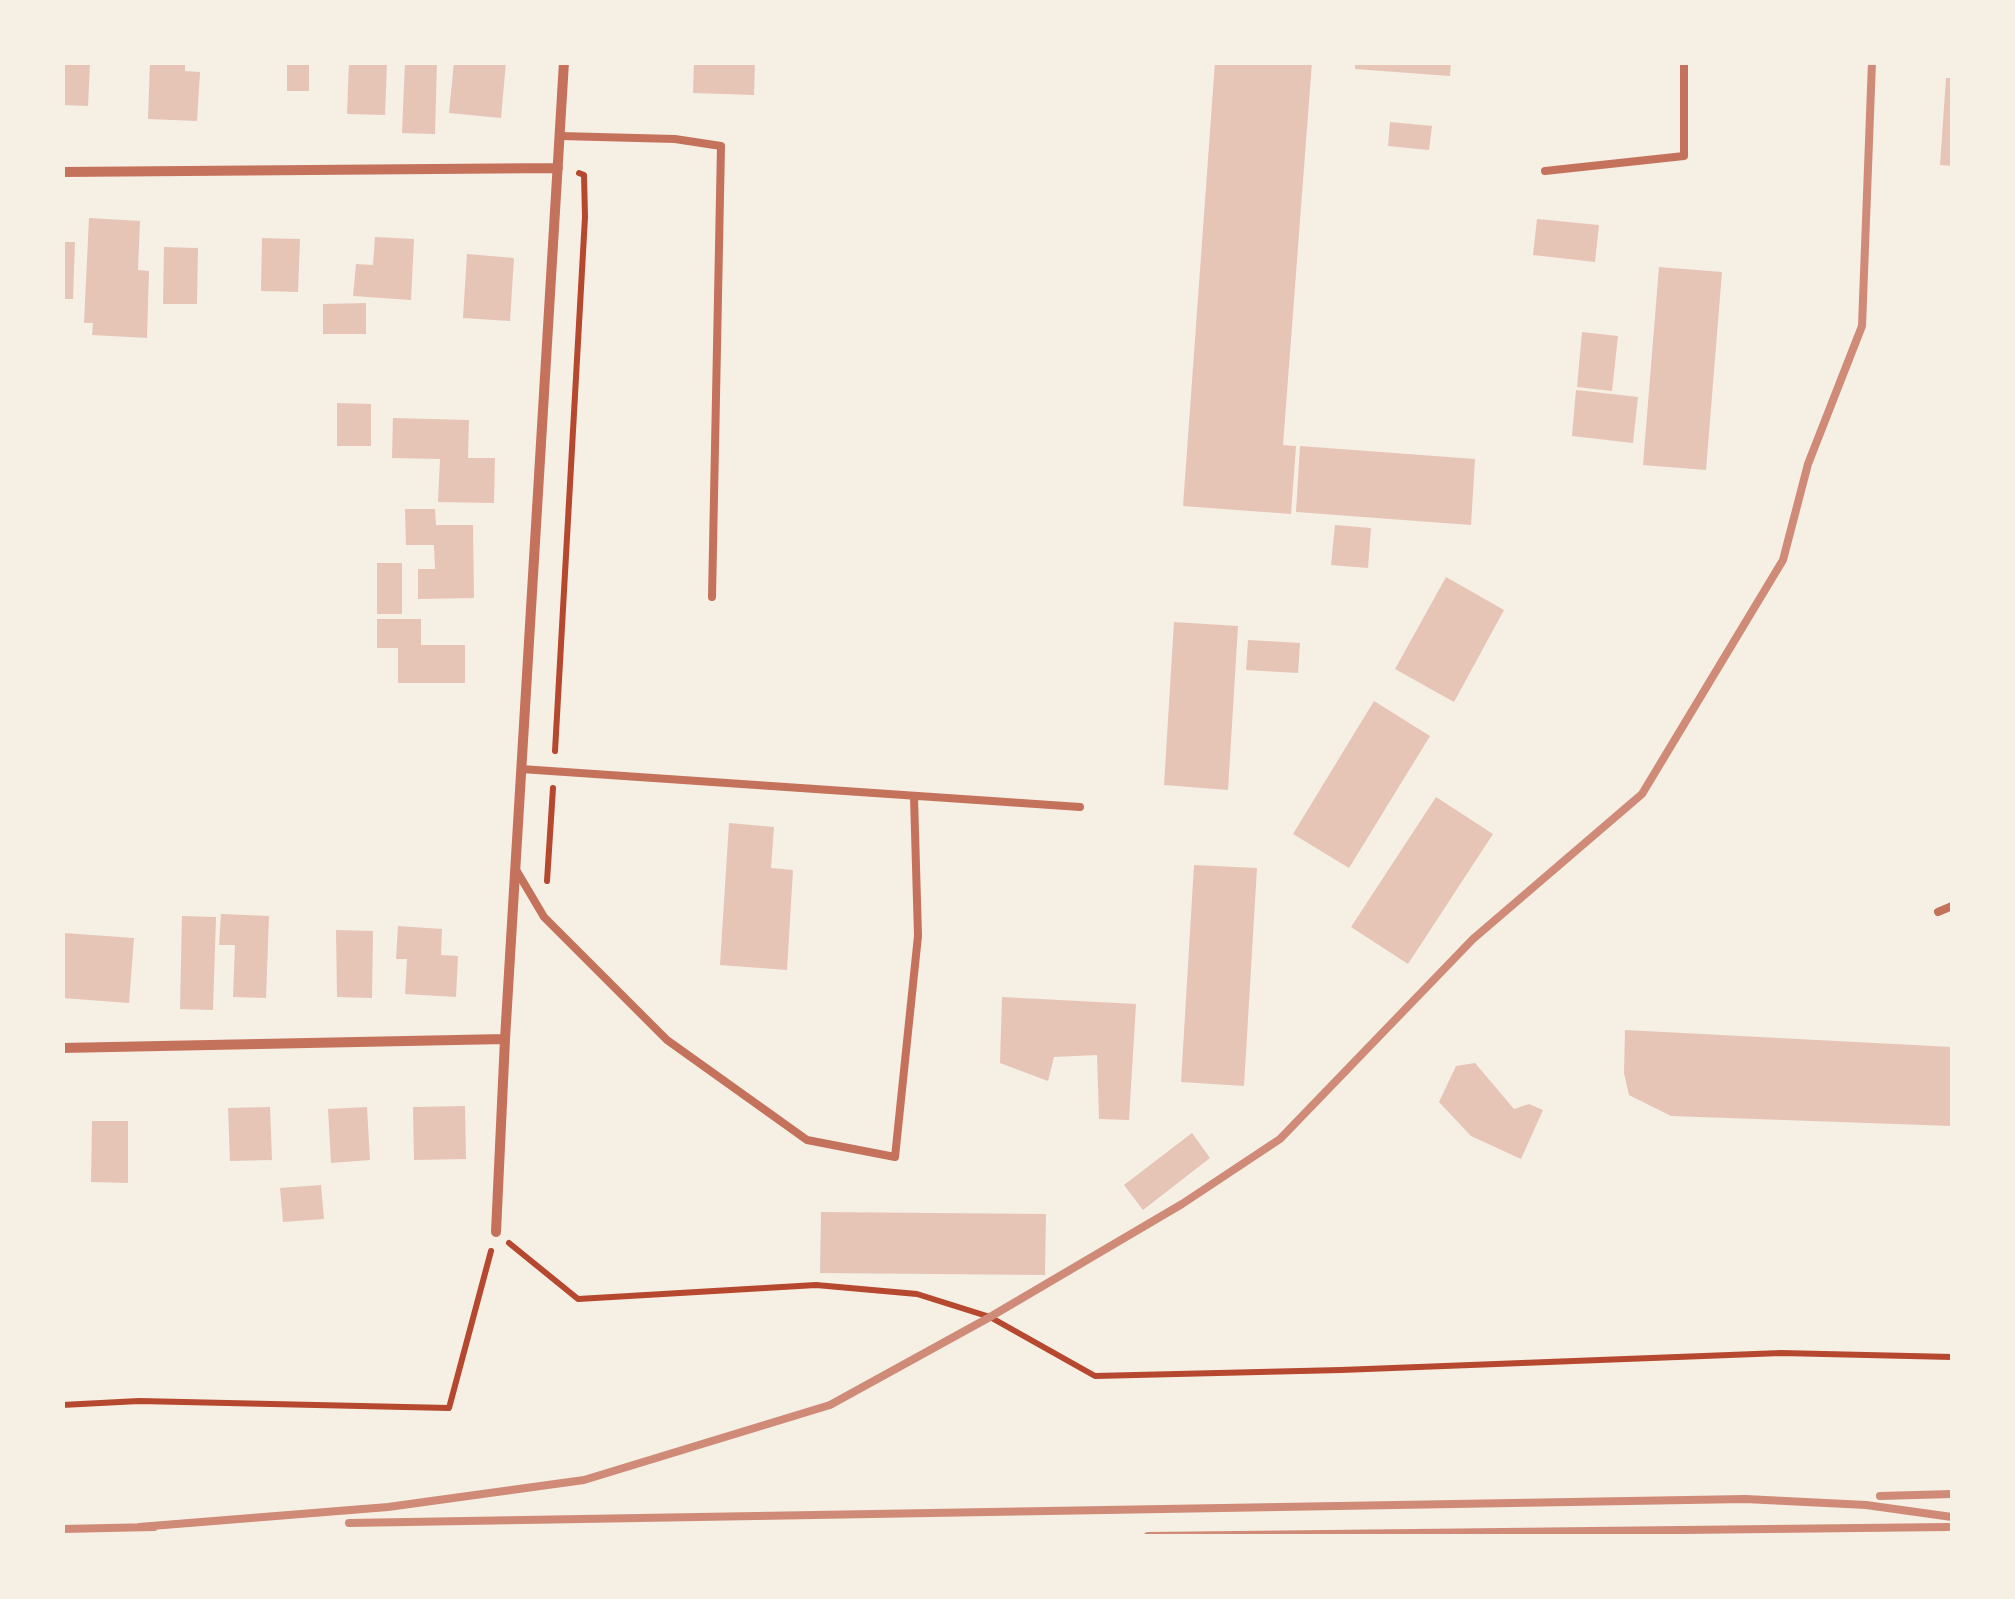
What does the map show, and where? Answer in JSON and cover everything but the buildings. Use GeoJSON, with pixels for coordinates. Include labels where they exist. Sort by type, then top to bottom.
{"type":"FeatureCollection","features":[{"type":"Feature","properties":{"kind":"street"},"geometry":{"type":"LineString","coordinates":[[496,1232],[564,62]]}},
{"type":"Feature","properties":{"kind":"street"},"geometry":{"type":"LineString","coordinates":[[62,172],[558,168]]}},
{"type":"Feature","properties":{"kind":"street"},"geometry":{"type":"LineString","coordinates":[[62,1048],[505,1039]]}},
{"type":"Feature","properties":{"kind":"lane"},"geometry":{"type":"LineString","coordinates":[[1546,171],[1684,156],[1684,62]]}},
{"type":"Feature","properties":{"kind":"lane"},"geometry":{"type":"LineString","coordinates":[[560,136],[675,139],[722,146],[712,597]]}},
{"type":"Feature","properties":{"kind":"lane"},"geometry":{"type":"LineString","coordinates":[[522,769],[1080,807]]}},
{"type":"Feature","properties":{"kind":"lane"},"geometry":{"type":"LineString","coordinates":[[515,868],[544,917],[668,1040],[806,1140],[895,1156],[918,936],[914,796]]}},
{"type":"Feature","properties":{"kind":"lane"},"geometry":{"type":"LineString","coordinates":[[1938,912],[1952,906]]}},
{"type":"Feature","properties":{"kind":"path"},"geometry":{"type":"LineString","coordinates":[[544,917],[585,217],[584,175],[558,168]]}},
{"type":"Feature","properties":{"kind":"path"},"geometry":{"type":"LineString","coordinates":[[62,1406],[139,1400],[449,1408],[496,1232],[578,1299],[816,1285],[917,1294],[990,1318],[1095,1376],[1781,1353],[1952,1356]]}},
{"type":"Feature","properties":{"kind":"railway"},"geometry":{"type":"LineString","coordinates":[[139,1527],[388,1507],[584,1480],[830,1405],[1182,1204],[1280,1139],[1473,939],[1642,794],[1783,560],[1808,464],[1862,326],[1872,62]]}},
{"type":"Feature","properties":{"kind":"railway"},"geometry":{"type":"LineString","coordinates":[[1880,1496],[1952,1494]]}},
{"type":"Feature","properties":{"kind":"railway"},"geometry":{"type":"LineString","coordinates":[[349,1523],[1745,1499],[1866,1505],[1952,1517]]}},
{"type":"Feature","properties":{"kind":"railway"},"geometry":{"type":"LineString","coordinates":[[62,1529],[154,1527]]}},
{"type":"Feature","properties":{"kind":"railway"},"geometry":{"type":"LineString","coordinates":[[1148,1536],[1948,1527]]}}]}
